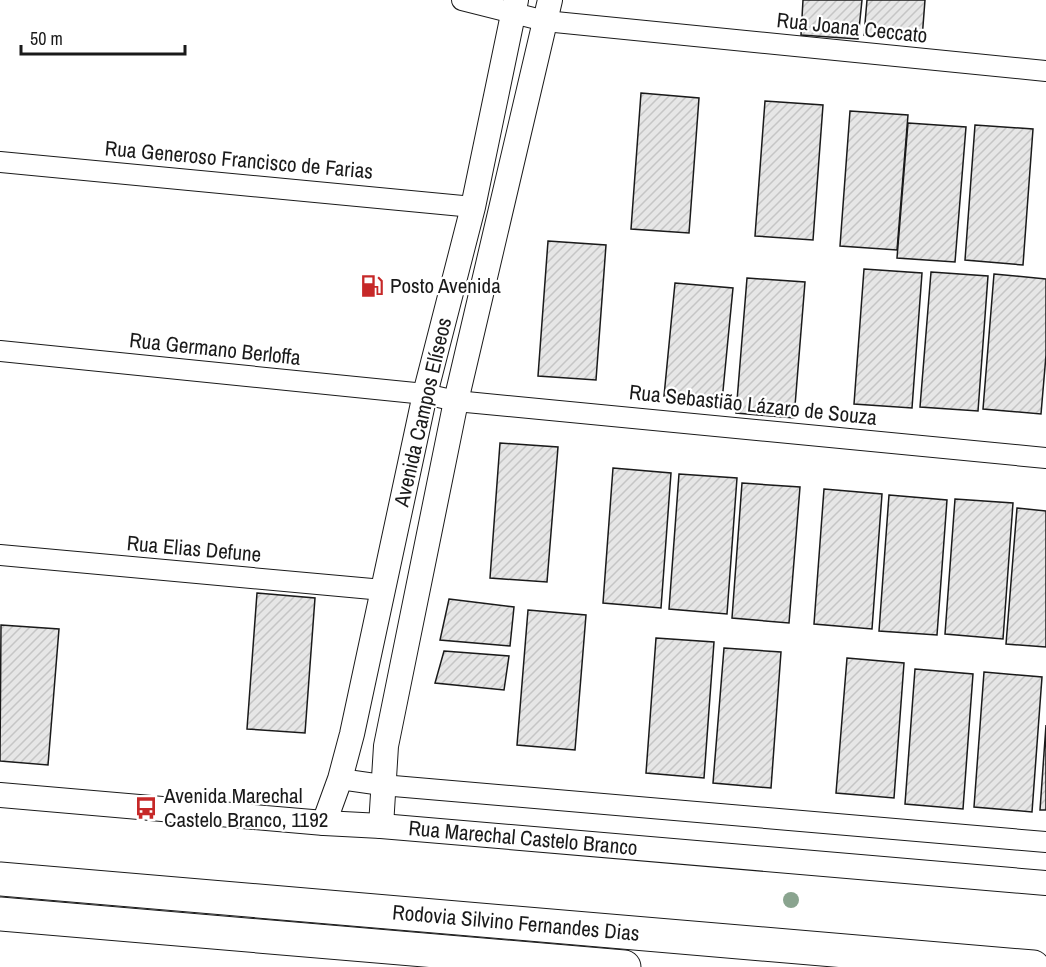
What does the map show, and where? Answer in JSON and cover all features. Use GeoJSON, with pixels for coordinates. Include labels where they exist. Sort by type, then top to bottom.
{"type":"FeatureCollection","features":[{"type":"Feature","properties":{"kind":"highway","name":"Rodovia Silvino Fernandes Dias"},"geometry":{"type":"LineString","coordinates":[[0,879],[1033,967]]}},
{"type":"Feature","properties":{"kind":"highway","name":"Rodovia Silvino Fernandes Dias"},"geometry":{"type":"LineString","coordinates":[[0,914],[624,967]]}},
{"type":"Feature","properties":{"kind":"highway"},"geometry":{"type":"LineString","coordinates":[[976,962],[1046,962]]}},
{"type":"Feature","properties":{"kind":"street","name":"Rua Joana Ceccato"},"geometry":{"type":"LineString","coordinates":[[462,0],[1046,71]]}},
{"type":"Feature","properties":{"kind":"street","name":"Avenida Campos Elíseos"},"geometry":{"type":"LineString","coordinates":[[324,823],[340,779],[425,394],[473,207],[515,6]]}},
{"type":"Feature","properties":{"kind":"street","name":"Avenida Campos Elíseos"},"geometry":{"type":"LineString","coordinates":[[381,826],[386,746],[456,401],[547,11]]}},
{"type":"Feature","properties":{"kind":"street","name":"Rua Generoso Francisco de Farias"},"geometry":{"type":"LineString","coordinates":[[0,162],[473,207]]}},
{"type":"Feature","properties":{"kind":"street","name":"Rua Germano Berloffa"},"geometry":{"type":"LineString","coordinates":[[0,351],[425,394],[456,401]]}},
{"type":"Feature","properties":{"kind":"street","name":"Rua Sebastião Lázaro de Souza"},"geometry":{"type":"LineString","coordinates":[[456,401],[1046,458]]}},
{"type":"Feature","properties":{"kind":"street","name":"Rua Elias Defune"},"geometry":{"type":"LineString","coordinates":[[0,555],[383,590]]}},
{"type":"Feature","properties":{"kind":"street","name":"Rua Marechal Castelo Branco"},"geometry":{"type":"LineString","coordinates":[[340,779],[382,785],[1046,842]]}},
{"type":"Feature","properties":{"kind":"street","name":"Rua Marechal Castelo Branco"},"geometry":{"type":"LineString","coordinates":[[0,795],[1046,883]]}},
{"type":"Feature","properties":{"kind":"building"},"geometry":{"type":"Polygon","coordinates":[[[803,0],[862,0],[858,39],[801,35],[803,0]]]}},
{"type":"Feature","properties":{"kind":"building"},"geometry":{"type":"Polygon","coordinates":[[[867,0],[925,0],[922,39],[864,35],[867,0]]]}},
{"type":"Feature","properties":{"kind":"building"},"geometry":{"type":"Polygon","coordinates":[[[641,93],[699,98],[689,233],[631,229],[641,93]]]}},
{"type":"Feature","properties":{"kind":"building"},"geometry":{"type":"Polygon","coordinates":[[[765,101],[823,105],[813,240],[755,236],[765,101]]]}},
{"type":"Feature","properties":{"kind":"building"},"geometry":{"type":"Polygon","coordinates":[[[850,111],[908,115],[897,250],[840,246],[850,111]]]}},
{"type":"Feature","properties":{"kind":"building"},"geometry":{"type":"Polygon","coordinates":[[[908,123],[966,127],[955,262],[897,258],[908,123]]]}},
{"type":"Feature","properties":{"kind":"building"},"geometry":{"type":"Polygon","coordinates":[[[975,125],[1033,129],[1023,265],[965,260],[975,125]]]}},
{"type":"Feature","properties":{"kind":"building"},"geometry":{"type":"Polygon","coordinates":[[[548,241],[606,245],[596,380],[538,376],[548,241]]]}},
{"type":"Feature","properties":{"kind":"building"},"geometry":{"type":"Polygon","coordinates":[[[864,269],[922,273],[912,408],[854,404],[864,269]]]}},
{"type":"Feature","properties":{"kind":"building"},"geometry":{"type":"Polygon","coordinates":[[[931,272],[988,276],[978,411],[920,407],[931,272]]]}},
{"type":"Feature","properties":{"kind":"building"},"geometry":{"type":"Polygon","coordinates":[[[994,274],[1046,279],[1046,355],[1041,414],[983,409],[994,274]]]}},
{"type":"Feature","properties":{"kind":"building"},"geometry":{"type":"Polygon","coordinates":[[[747,278],[805,282],[794,418],[736,413],[747,278]]]}},
{"type":"Feature","properties":{"kind":"building"},"geometry":{"type":"Polygon","coordinates":[[[675,283],[733,288],[722,401],[664,396],[675,283]]]}},
{"type":"Feature","properties":{"kind":"building"},"geometry":{"type":"Polygon","coordinates":[[[500,443],[558,447],[547,582],[490,578],[500,443]]]}},
{"type":"Feature","properties":{"kind":"building"},"geometry":{"type":"Polygon","coordinates":[[[613,468],[671,473],[661,608],[603,603],[613,468]]]}},
{"type":"Feature","properties":{"kind":"building"},"geometry":{"type":"Polygon","coordinates":[[[679,474],[737,478],[727,614],[669,609],[679,474]]]}},
{"type":"Feature","properties":{"kind":"building"},"geometry":{"type":"Polygon","coordinates":[[[742,483],[800,487],[789,623],[732,618],[742,483]]]}},
{"type":"Feature","properties":{"kind":"building"},"geometry":{"type":"Polygon","coordinates":[[[824,489],[882,494],[872,629],[814,624],[824,489]]]}},
{"type":"Feature","properties":{"kind":"building"},"geometry":{"type":"Polygon","coordinates":[[[889,495],[947,500],[937,635],[879,631],[889,495]]]}},
{"type":"Feature","properties":{"kind":"building"},"geometry":{"type":"Polygon","coordinates":[[[955,499],[1013,503],[1003,639],[945,634],[955,499]]]}},
{"type":"Feature","properties":{"kind":"building"},"geometry":{"type":"Polygon","coordinates":[[[1017,508],[1046,511],[1046,647],[1006,644],[1017,508]]]}},
{"type":"Feature","properties":{"kind":"building"},"geometry":{"type":"Polygon","coordinates":[[[257,593],[315,598],[305,733],[247,729],[257,593]]]}},
{"type":"Feature","properties":{"kind":"building"},"geometry":{"type":"Polygon","coordinates":[[[449,599],[514,607],[510,646],[440,640],[449,599]]]}},
{"type":"Feature","properties":{"kind":"building"},"geometry":{"type":"Polygon","coordinates":[[[528,610],[586,615],[575,750],[517,745],[528,610]]]}},
{"type":"Feature","properties":{"kind":"building"},"geometry":{"type":"Polygon","coordinates":[[[1,625],[59,629],[48,765],[0,761],[1,625]]]}},
{"type":"Feature","properties":{"kind":"building"},"geometry":{"type":"Polygon","coordinates":[[[656,638],[714,642],[704,778],[646,773],[656,638]]]}},
{"type":"Feature","properties":{"kind":"building"},"geometry":{"type":"Polygon","coordinates":[[[724,648],[781,652],[771,788],[713,783],[724,648]]]}},
{"type":"Feature","properties":{"kind":"building"},"geometry":{"type":"Polygon","coordinates":[[[444,651],[509,656],[504,690],[435,683],[444,651]]]}},
{"type":"Feature","properties":{"kind":"building"},"geometry":{"type":"Polygon","coordinates":[[[847,658],[904,663],[894,798],[836,793],[847,658]]]}},
{"type":"Feature","properties":{"kind":"building"},"geometry":{"type":"Polygon","coordinates":[[[915,669],[973,674],[963,809],[905,804],[915,669]]]}},
{"type":"Feature","properties":{"kind":"building"},"geometry":{"type":"Polygon","coordinates":[[[984,672],[1042,677],[1032,812],[974,807],[984,672]]]}},
{"type":"Feature","properties":{"kind":"building"},"geometry":{"type":"Polygon","coordinates":[[[1046,725],[1046,810],[1040,810],[1046,725]]]}},
{"type":"Feature","properties":{"kind":"place","name":"Posto Avenida"},"geometry":{"type":"Point","coordinates":[372,286]}},
{"type":"Feature","properties":{"kind":"place","name":"Avenida Marechal Castelo Branco, 1192"},"geometry":{"type":"Point","coordinates":[146,808]}}]}
